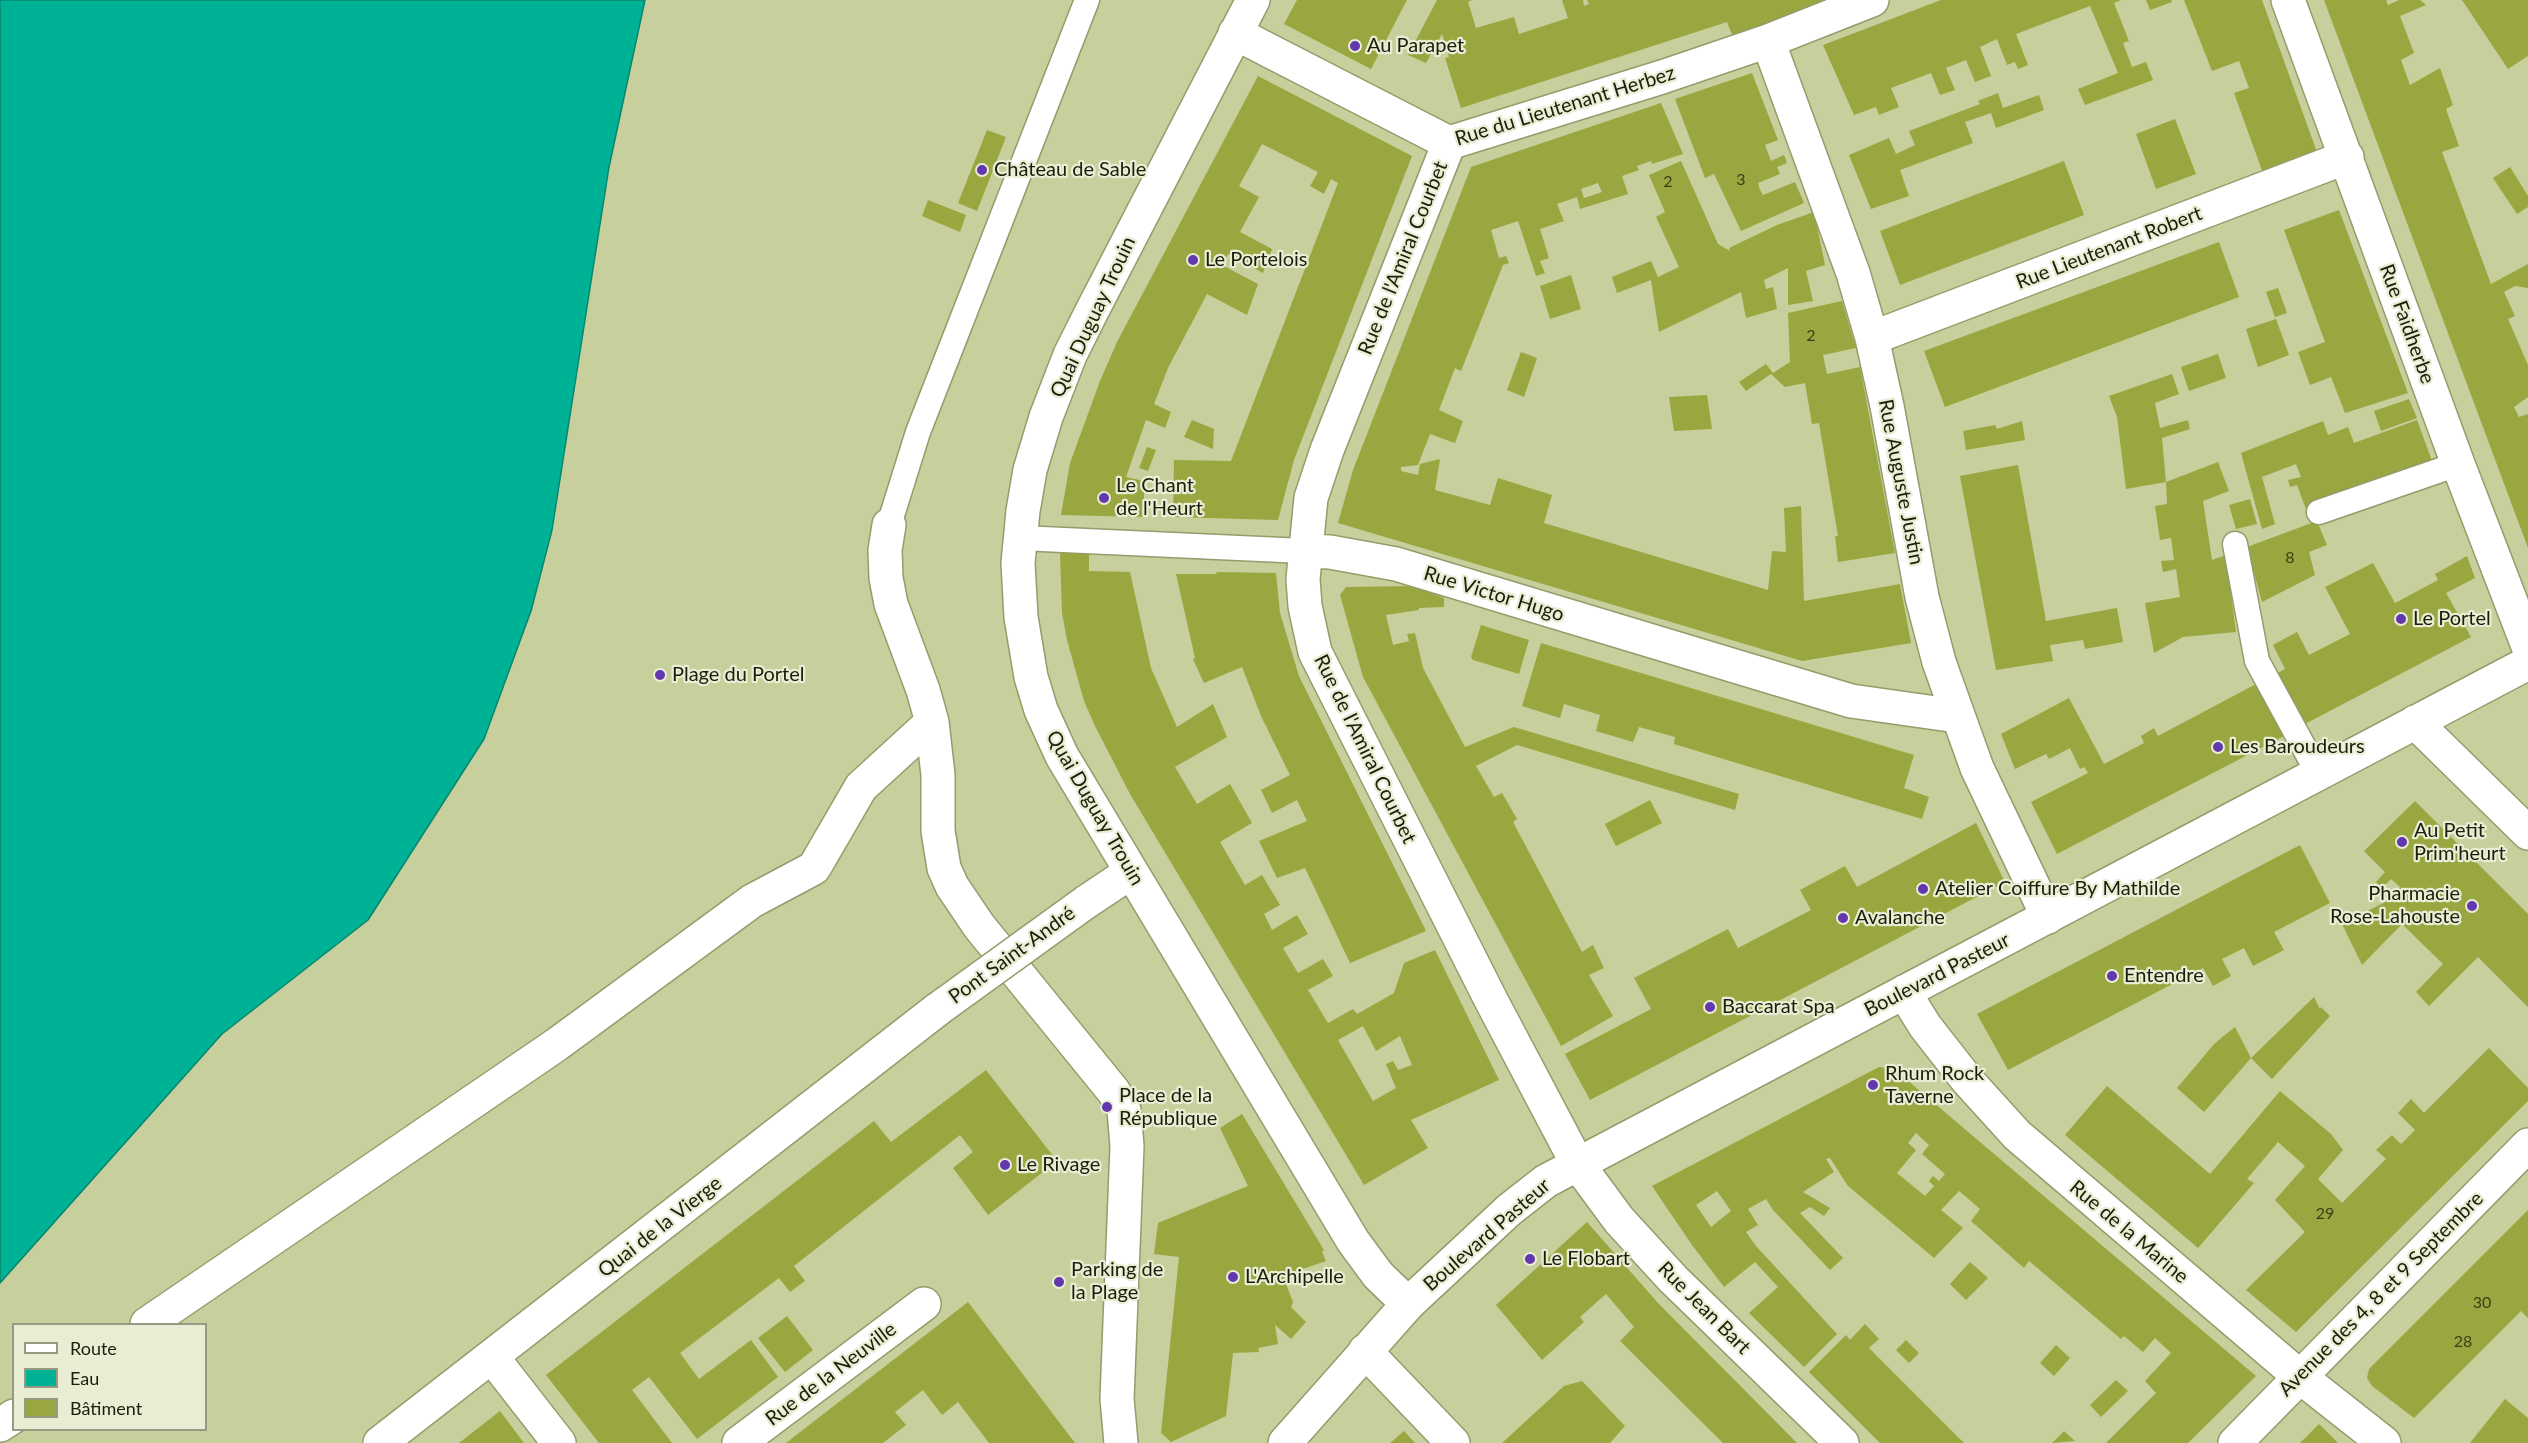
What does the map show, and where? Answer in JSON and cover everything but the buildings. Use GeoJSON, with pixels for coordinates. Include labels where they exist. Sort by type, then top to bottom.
{"type":"FeatureCollection","features":[{"type":"Feature","properties":{"kind":"street","name":"Quai Duguay Trouin"},"geometry":{"type":"LineString","coordinates":[[1253,0],[1070,355],[1032,462],[1020,538],[1018,584],[1023,635],[1031,677],[1041,710],[1062,756],[1353,1241],[1378,1275],[1408,1304]]}},
{"type":"Feature","properties":{"kind":"street","name":"Rue du Lieutenant Herbez"},"geometry":{"type":"LineString","coordinates":[[1235,33],[1449,143],[1662,77],[1768,41],[1872,0]]}},
{"type":"Feature","properties":{"kind":"street","name":"Rue Faidherbe"},"geometry":{"type":"LineString","coordinates":[[2288,0],[2458,464],[2528,646]]}},
{"type":"Feature","properties":{"kind":"street","name":"Rue Auguste Justin"},"geometry":{"type":"LineString","coordinates":[[1768,41],[1853,273],[1872,338],[1887,406],[1922,597],[1939,662],[1977,768],[2048,917]]}},
{"type":"Feature","properties":{"kind":"street","name":"Rue de l'Amiral Courbet"},"geometry":{"type":"LineString","coordinates":[[1449,143],[1317,474],[1311,498],[1304,551],[1305,606],[1316,652],[1325,674],[1577,1163]]}},
{"type":"Feature","properties":{"kind":"street","name":"Rue Lieutenant Robert"},"geometry":{"type":"LineString","coordinates":[[1872,338],[2347,157]]}},
{"type":"Feature","properties":{"kind":"street"},"geometry":{"type":"LineString","coordinates":[[889,525],[884,565],[891,604],[923,690],[932,722],[938,775],[938,831],[944,868],[952,886],[979,926],[1120,1100],[1126,1119],[1118,1331],[1117,1399],[1121,1443]]}},
{"type":"Feature","properties":{"kind":"street","name":"Rue Victor Hugo"},"geometry":{"type":"LineString","coordinates":[[1304,551],[1330,552],[1396,564],[1842,699],[1875,706],[1957,716]]}},
{"type":"Feature","properties":{"kind":"street","name":"Boulevard Pasteur"},"geometry":{"type":"LineString","coordinates":[[1285,1443],[1408,1304],[1527,1195],[1577,1163],[2528,663]]}},
{"type":"Feature","properties":{"kind":"street"},"geometry":{"type":"LineString","coordinates":[[148,1323],[556,1045],[752,901],[814,868],[861,787],[932,722]]}},
{"type":"Feature","properties":{"kind":"street"},"geometry":{"type":"LineString","coordinates":[[2415,722],[2528,833]]}},
{"type":"Feature","properties":{"kind":"street","name":"Pont Saint-André"},"geometry":{"type":"LineString","coordinates":[[938,1009],[1131,872]]}},
{"type":"Feature","properties":{"kind":"street","name":"Rue de la Marine"},"geometry":{"type":"LineString","coordinates":[[1904,992],[1925,1026],[1968,1081],[2017,1136],[2299,1376],[2384,1443]]}},
{"type":"Feature","properties":{"kind":"street","name":"Quai de la Vierge"},"geometry":{"type":"LineString","coordinates":[[380,1443],[938,1009]]}},
{"type":"Feature","properties":{"kind":"street","name":"Avenue des 4, 8 et 9 Septembre"},"geometry":{"type":"LineString","coordinates":[[2235,1443],[2528,1145]]}},
{"type":"Feature","properties":{"kind":"street","name":"Rue Jean Bart"},"geometry":{"type":"LineString","coordinates":[[1577,1163],[1619,1220],[1646,1250],[1842,1443]]}},
{"type":"Feature","properties":{"kind":"street","name":"Rue de la Neuville"},"geometry":{"type":"LineString","coordinates":[[739,1443],[924,1304]]}},
{"type":"Feature","properties":{"kind":"street"},"geometry":{"type":"LineString","coordinates":[[1365,1351],[1453,1443]]}},
{"type":"Feature","properties":{"kind":"street"},"geometry":{"type":"LineString","coordinates":[[492,1357],[560,1443]]}},
{"type":"Feature","properties":{"kind":"lane"},"geometry":{"type":"LineString","coordinates":[[889,525],[918,432],[1087,0]]}},
{"type":"Feature","properties":{"kind":"lane"},"geometry":{"type":"LineString","coordinates":[[2319,512],[2458,464]]}},
{"type":"Feature","properties":{"kind":"lane","name":"Rue Victor Hugo"},"geometry":{"type":"LineString","coordinates":[[1020,538],[1304,551]]}},
{"type":"Feature","properties":{"kind":"lane"},"geometry":{"type":"LineString","coordinates":[[2235,544],[2257,661],[2318,773]]}},
{"type":"Feature","properties":{"kind":"water"},"geometry":{"type":"Polygon","coordinates":[[[0,0],[645,0],[609,167],[552,530],[531,611],[484,739],[368,920],[222,1034],[0,1283],[0,0]]]}},
{"type":"Feature","properties":{"kind":"place","name":"Au Parapet"},"geometry":{"type":"Point","coordinates":[1355,46]}},
{"type":"Feature","properties":{"kind":"place","name":"Château de Sable"},"geometry":{"type":"Point","coordinates":[982,170]}},
{"type":"Feature","properties":{"kind":"place","name":"Le Portelois"},"geometry":{"type":"Point","coordinates":[1193,260]}},
{"type":"Feature","properties":{"kind":"place","name":"Le Chant de l'Heurt"},"geometry":{"type":"Point","coordinates":[1104,498]}},
{"type":"Feature","properties":{"kind":"place","name":"Le Portel"},"geometry":{"type":"Point","coordinates":[2401,619]}},
{"type":"Feature","properties":{"kind":"place","name":"Plage du Portel"},"geometry":{"type":"Point","coordinates":[660,675]}},
{"type":"Feature","properties":{"kind":"place","name":"Les Baroudeurs"},"geometry":{"type":"Point","coordinates":[2218,747]}},
{"type":"Feature","properties":{"kind":"place","name":"Au Petit Prim'heurt"},"geometry":{"type":"Point","coordinates":[2402,842]}},
{"type":"Feature","properties":{"kind":"place","name":"Atelier Coiffure By Mathilde"},"geometry":{"type":"Point","coordinates":[1923,889]}},
{"type":"Feature","properties":{"kind":"place","name":"Pharmacie Rose-Lahouste"},"geometry":{"type":"Point","coordinates":[2472,906]}},
{"type":"Feature","properties":{"kind":"place","name":"Avalanche"},"geometry":{"type":"Point","coordinates":[1843,918]}},
{"type":"Feature","properties":{"kind":"place","name":"Entendre"},"geometry":{"type":"Point","coordinates":[2112,976]}},
{"type":"Feature","properties":{"kind":"place","name":"Baccarat Spa"},"geometry":{"type":"Point","coordinates":[1710,1007]}},
{"type":"Feature","properties":{"kind":"place","name":"Rhum Rock Taverne"},"geometry":{"type":"Point","coordinates":[1873,1085]}},
{"type":"Feature","properties":{"kind":"place","name":"Place de la République"},"geometry":{"type":"Point","coordinates":[1107,1107]}},
{"type":"Feature","properties":{"kind":"place","name":"Le Rivage"},"geometry":{"type":"Point","coordinates":[1005,1165]}},
{"type":"Feature","properties":{"kind":"place","name":"Le Flobart"},"geometry":{"type":"Point","coordinates":[1530,1259]}},
{"type":"Feature","properties":{"kind":"place","name":"L'Archipelle"},"geometry":{"type":"Point","coordinates":[1233,1277]}},
{"type":"Feature","properties":{"kind":"place","name":"Parking de la Plage"},"geometry":{"type":"Point","coordinates":[1059,1282]}}]}
